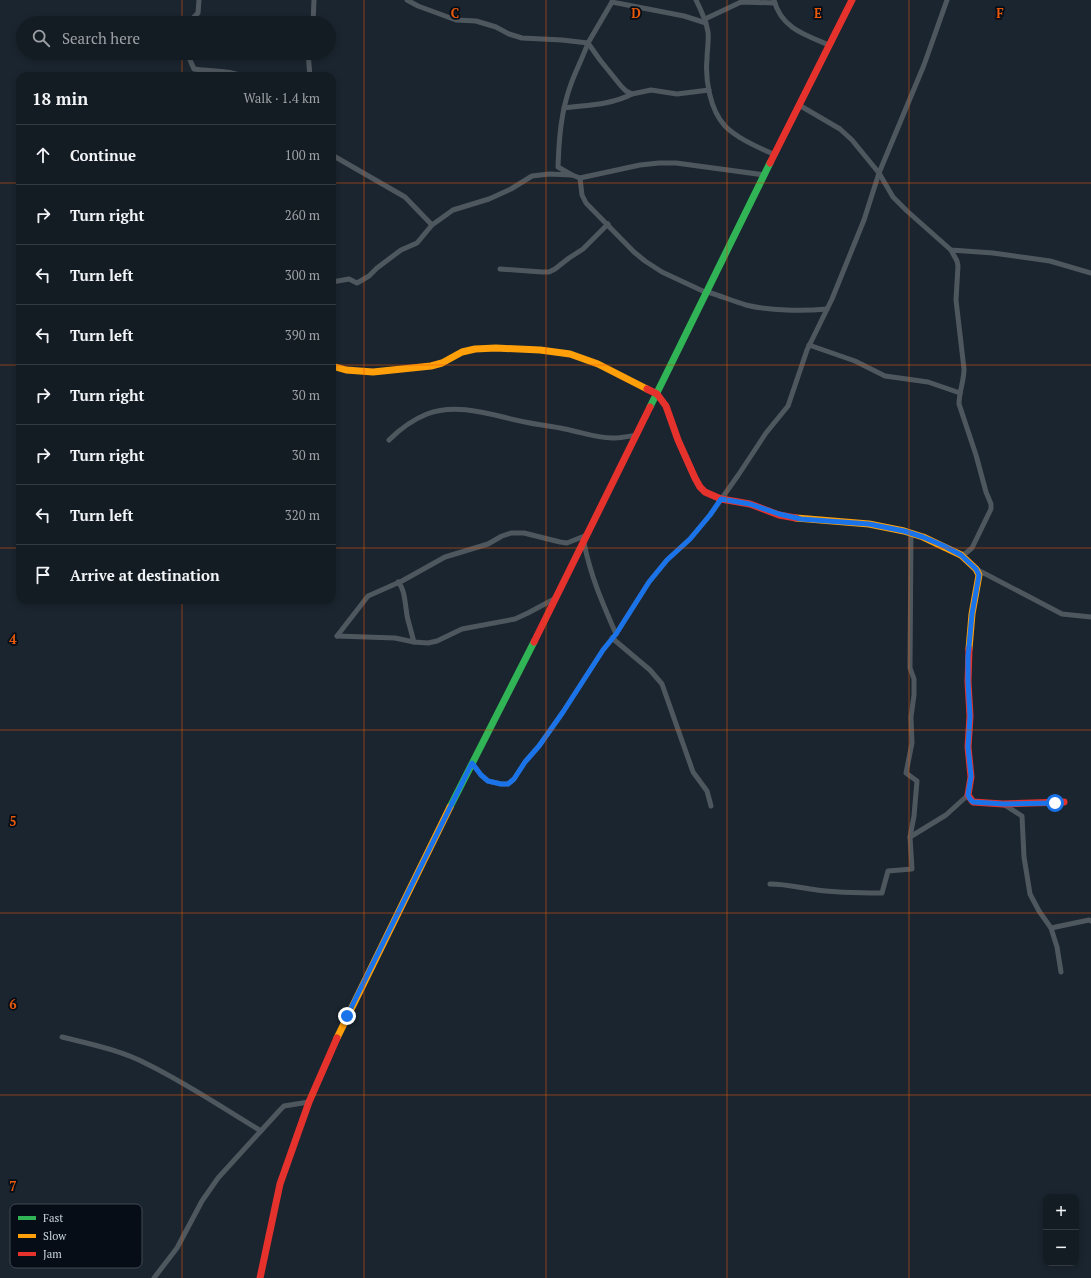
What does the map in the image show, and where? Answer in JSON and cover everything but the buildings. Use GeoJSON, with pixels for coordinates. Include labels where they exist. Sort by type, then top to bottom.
{"type":"FeatureCollection","features":[{"type":"Feature","properties":{"kind":"main road"},"geometry":{"type":"LineString","coordinates":[[260,1278],[280,1184],[309,1102],[347,1016],[472,763],[588,535],[636,435],[708,293],[799,105],[852,0]]}},
{"type":"Feature","properties":{"kind":"main road"},"geometry":{"type":"LineString","coordinates":[[336,367],[346,370],[372,372],[431,366],[442,363],[462,352],[475,349],[496,348],[540,350],[570,354],[598,364],[657,394],[666,406],[678,440],[700,487],[705,492],[721,499],[750,504],[779,514],[801,519],[869,524],[911,533],[944,546],[961,555],[976,569],[979,575],[972,614],[968,657],[970,716],[968,747],[971,776],[968,795],[973,802],[1004,804],[1064,802]]}},
{"type":"Feature","properties":{"kind":"street"},"geometry":{"type":"LineString","coordinates":[[195,16],[198,13],[200,0]]}},
{"type":"Feature","properties":{"kind":"street"},"geometry":{"type":"LineString","coordinates":[[313,16],[314,0]]}},
{"type":"Feature","properties":{"kind":"street"},"geometry":{"type":"LineString","coordinates":[[407,0],[418,6],[456,20],[476,21],[496,27],[509,34],[522,38],[588,43],[621,86],[632,94]]}},
{"type":"Feature","properties":{"kind":"street"},"geometry":{"type":"LineString","coordinates":[[696,0],[708,32],[706,60],[709,90],[716,114],[725,126],[736,135],[775,155]]}},
{"type":"Feature","properties":{"kind":"street"},"geometry":{"type":"LineString","coordinates":[[472,763],[481,775],[488,781],[508,784],[514,779],[525,762],[539,746],[603,650],[616,634],[649,582],[667,560],[690,539],[710,515],[766,433],[788,406],[809,345],[827,309],[864,220],[879,173],[924,64],[947,0]]}},
{"type":"Feature","properties":{"kind":"street"},"geometry":{"type":"LineString","coordinates":[[765,175],[676,163],[659,163],[640,165],[580,178],[558,167],[558,141],[564,108],[571,84],[588,43],[613,1],[705,21],[741,2],[774,1],[787,24],[801,34],[830,45]]}},
{"type":"Feature","properties":{"kind":"street"},"geometry":{"type":"LineString","coordinates":[[190,60],[194,69],[229,72]]}},
{"type":"Feature","properties":{"kind":"street"},"geometry":{"type":"LineString","coordinates":[[309,60],[310,72]]}},
{"type":"Feature","properties":{"kind":"street"},"geometry":{"type":"LineString","coordinates":[[564,108],[604,103],[621,99],[632,94],[651,90],[677,94],[709,90]]}},
{"type":"Feature","properties":{"kind":"street"},"geometry":{"type":"LineString","coordinates":[[799,105],[840,129],[852,140],[879,173],[893,197],[951,250],[957,260],[956,300],[964,369],[964,378],[959,404],[991,504],[991,509],[972,548],[961,555]]}},
{"type":"Feature","properties":{"kind":"street"},"geometry":{"type":"LineString","coordinates":[[336,157],[405,197],[432,225]]}},
{"type":"Feature","properties":{"kind":"street"},"geometry":{"type":"LineString","coordinates":[[336,281],[349,279],[357,283],[369,276],[401,250],[417,243],[432,225],[453,210],[489,199],[511,189],[532,176],[549,174],[572,175]]}},
{"type":"Feature","properties":{"kind":"street"},"geometry":{"type":"LineString","coordinates":[[580,178],[584,199],[634,252],[662,272],[708,293],[748,305],[813,310],[827,309]]}},
{"type":"Feature","properties":{"kind":"street"},"geometry":{"type":"LineString","coordinates":[[500,269],[549,272],[583,249],[608,224]]}},
{"type":"Feature","properties":{"kind":"street"},"geometry":{"type":"LineString","coordinates":[[951,250],[993,253],[1050,261],[1091,273]]}},
{"type":"Feature","properties":{"kind":"street"},"geometry":{"type":"LineString","coordinates":[[809,345],[855,360],[884,376],[928,382],[960,393]]}},
{"type":"Feature","properties":{"kind":"street"},"geometry":{"type":"LineString","coordinates":[[389,440],[412,421],[428,414],[439,411],[458,410],[478,411],[604,438],[636,435]]}},
{"type":"Feature","properties":{"kind":"street"},"geometry":{"type":"LineString","coordinates":[[770,884],[784,884],[817,890],[840,892],[882,893],[888,871],[912,869],[910,837],[914,816],[917,781],[906,773],[912,743],[911,717],[914,695],[914,680],[910,668],[911,533]]}},
{"type":"Feature","properties":{"kind":"street"},"geometry":{"type":"LineString","coordinates":[[557,597],[515,619],[462,629],[437,641],[428,643],[395,638],[337,636],[368,596],[445,557],[488,544],[502,536],[511,534],[524,534],[567,543],[588,535]]}},
{"type":"Feature","properties":{"kind":"street"},"geometry":{"type":"LineString","coordinates":[[584,543],[598,594],[616,634]]}},
{"type":"Feature","properties":{"kind":"street"},"geometry":{"type":"LineString","coordinates":[[976,569],[1062,614],[1091,617]]}},
{"type":"Feature","properties":{"kind":"street"},"geometry":{"type":"LineString","coordinates":[[398,582],[402,592],[414,642]]}},
{"type":"Feature","properties":{"kind":"street"},"geometry":{"type":"LineString","coordinates":[[612,638],[650,670],[662,684],[667,702],[693,772],[707,791],[711,806]]}},
{"type":"Feature","properties":{"kind":"street"},"geometry":{"type":"LineString","coordinates":[[910,837],[946,815],[968,795]]}},
{"type":"Feature","properties":{"kind":"street"},"geometry":{"type":"LineString","coordinates":[[1004,804],[1022,816],[1024,857],[1030,894],[1039,911],[1051,928],[1057,947],[1061,972]]}},
{"type":"Feature","properties":{"kind":"street"},"geometry":{"type":"LineString","coordinates":[[1051,928],[1089,920],[1091,921]]}},
{"type":"Feature","properties":{"kind":"street"},"geometry":{"type":"LineString","coordinates":[[62,1037],[111,1050],[146,1063],[261,1131]]}},
{"type":"Feature","properties":{"kind":"street"},"geometry":{"type":"LineString","coordinates":[[154,1278],[177,1248],[202,1201],[218,1178],[284,1106],[309,1102]]}},
{"type":"Feature","properties":{"kind":"traffic: fast"},"geometry":{"type":"LineString","coordinates":[[650,407],[770,163]]}},
{"type":"Feature","properties":{"kind":"traffic: fast"},"geometry":{"type":"LineString","coordinates":[[450,807],[534,642]]}},
{"type":"Feature","properties":{"kind":"traffic: slow"},"geometry":{"type":"LineString","coordinates":[[336,367],[346,370],[373,372],[431,366],[442,363],[462,352],[475,349],[496,348],[540,350],[570,354],[598,364],[647,389]]}},
{"type":"Feature","properties":{"kind":"traffic: slow"},"geometry":{"type":"LineString","coordinates":[[796,518],[869,524],[904,531],[923,537],[961,555],[976,569],[979,575],[972,614],[969,649]]}},
{"type":"Feature","properties":{"kind":"traffic: slow"},"geometry":{"type":"LineString","coordinates":[[337,1038],[450,807]]}},
{"type":"Feature","properties":{"kind":"traffic: jam"},"geometry":{"type":"LineString","coordinates":[[770,163],[852,0]]}},
{"type":"Feature","properties":{"kind":"traffic: jam"},"geometry":{"type":"LineString","coordinates":[[647,389],[657,394],[666,406],[678,440],[695,478],[705,492],[721,499],[750,504],[779,515],[796,518]]}},
{"type":"Feature","properties":{"kind":"traffic: jam"},"geometry":{"type":"LineString","coordinates":[[534,642],[650,407]]}},
{"type":"Feature","properties":{"kind":"traffic: jam"},"geometry":{"type":"LineString","coordinates":[[969,649],[968,682],[970,716],[968,747],[971,777],[968,795],[973,802],[1003,804],[1064,802]]}},
{"type":"Feature","properties":{"kind":"traffic: jam"},"geometry":{"type":"LineString","coordinates":[[260,1278],[280,1184],[309,1102],[337,1038]]}},
{"type":"Feature","properties":{"kind":"route"},"geometry":{"type":"LineString","coordinates":[[347,1016],[472,763],[481,775],[488,781],[508,784],[514,779],[563,712],[649,582],[667,560],[690,539],[721,499],[750,504],[779,514],[801,519],[869,524],[904,531],[923,537],[961,555],[976,569],[979,575],[972,614],[968,657],[970,716],[968,747],[971,776],[968,795],[973,802],[1004,804],[1055,803]]}}]}
